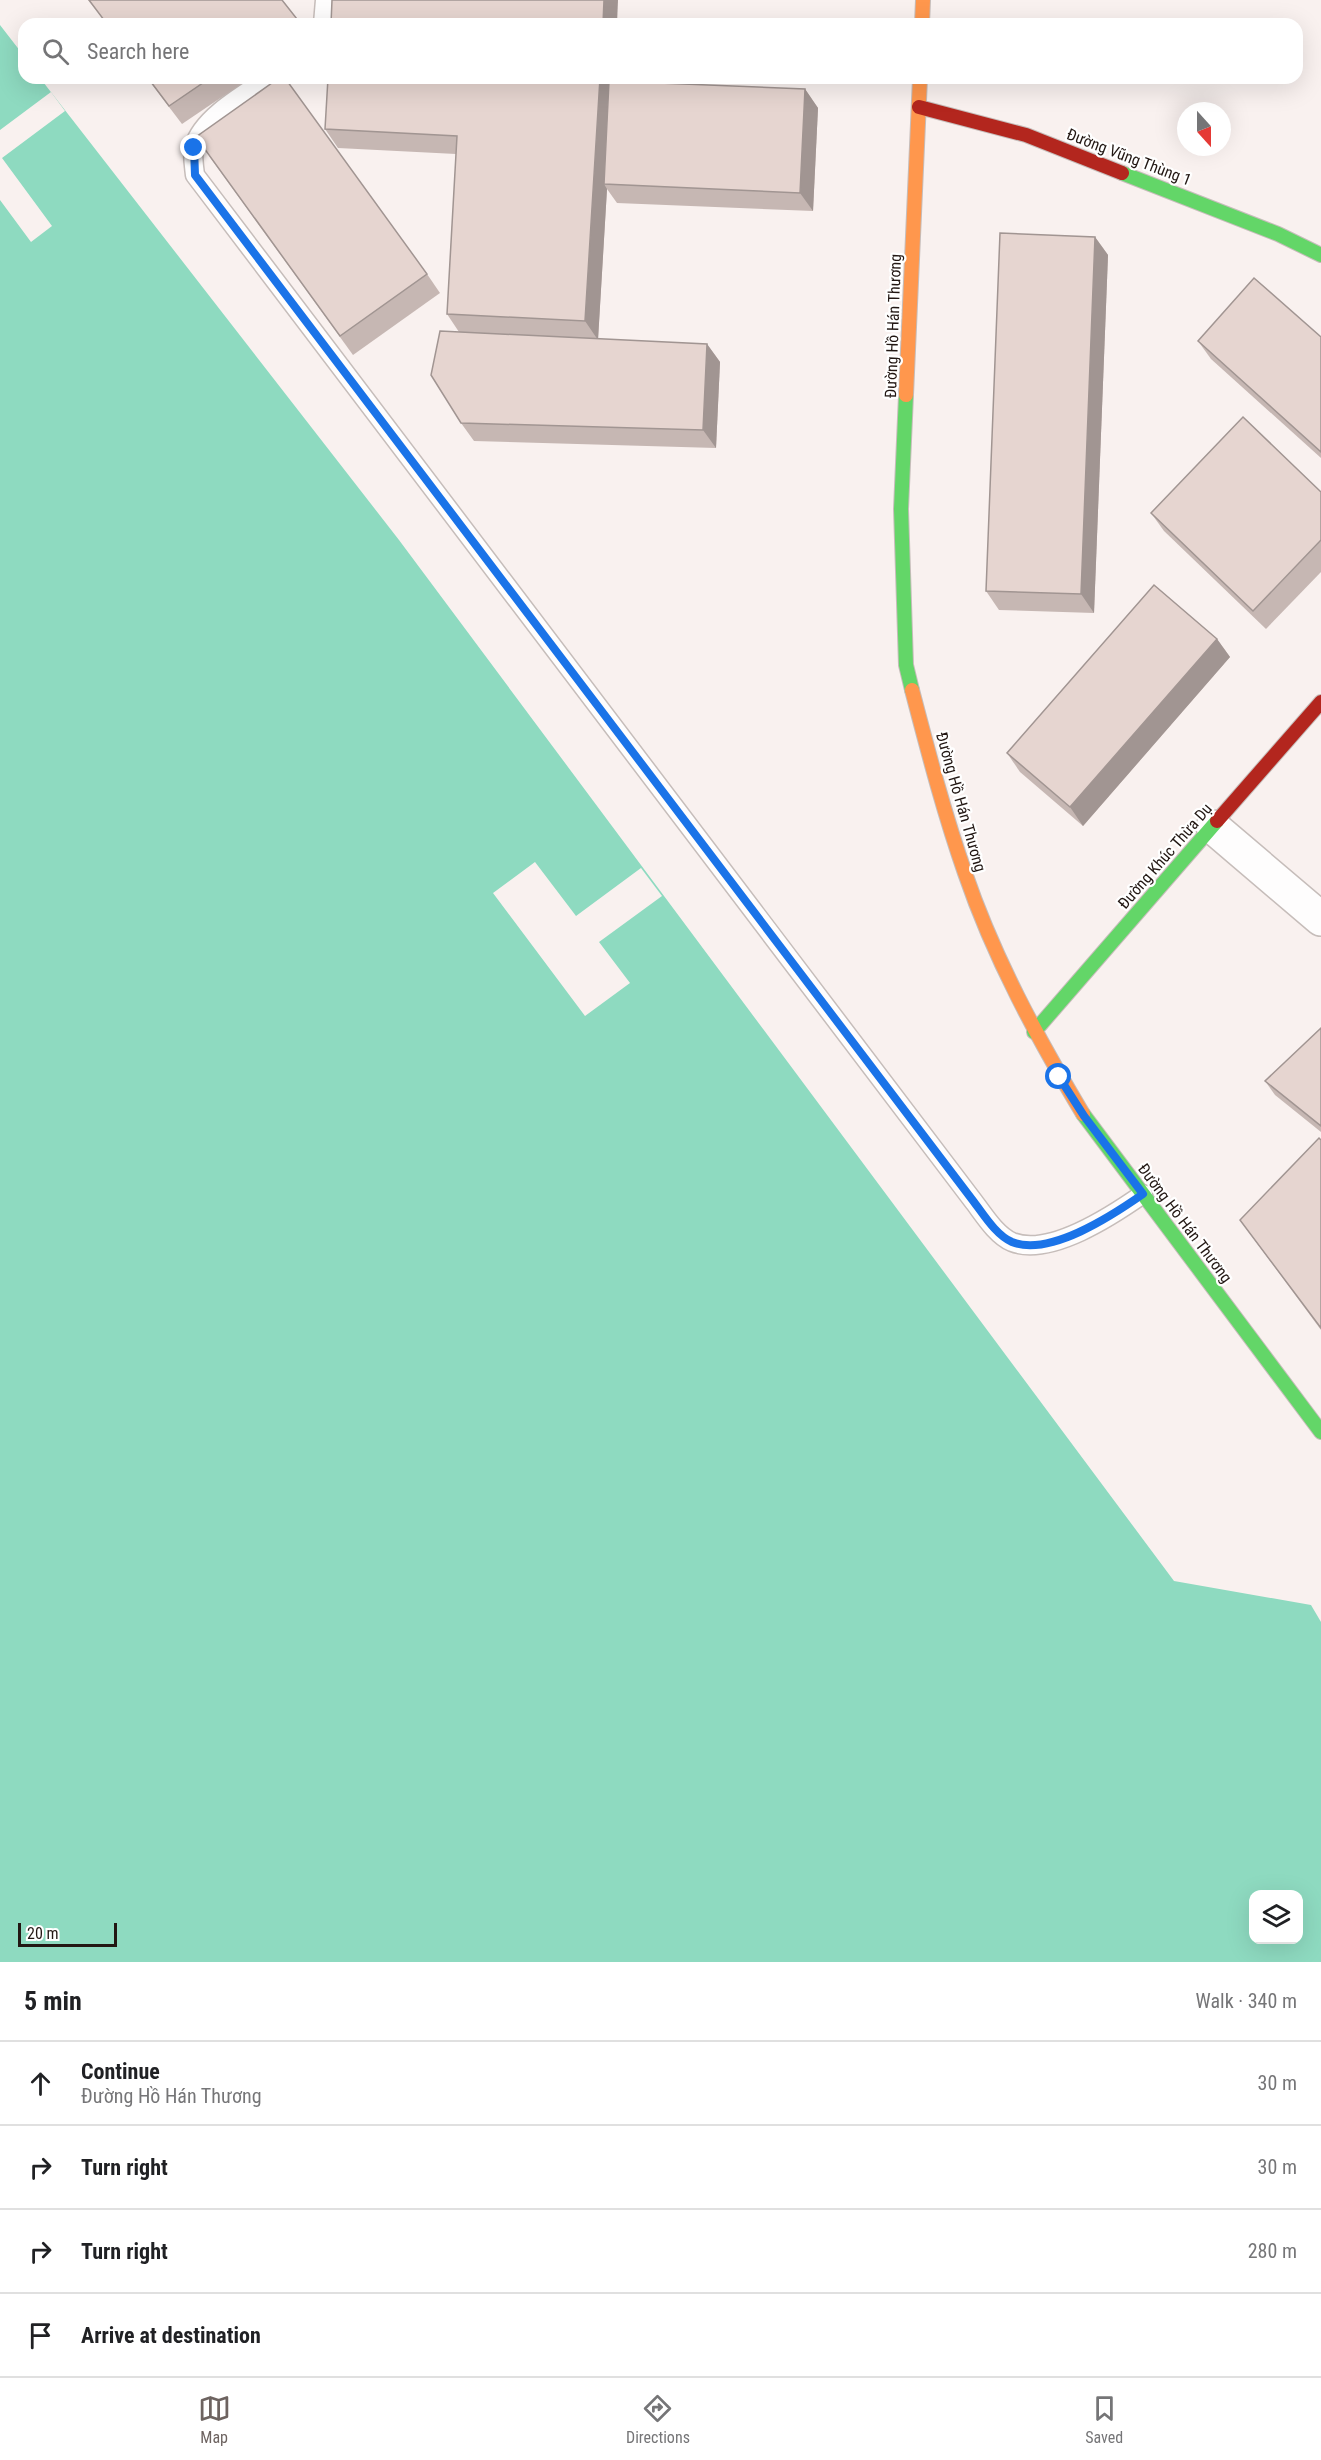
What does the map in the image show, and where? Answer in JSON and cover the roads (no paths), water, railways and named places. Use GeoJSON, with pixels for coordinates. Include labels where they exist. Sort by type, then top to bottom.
{"type":"FeatureCollection","features":[{"type":"Feature","properties":{"kind":"street"},"geometry":{"type":"LineString","coordinates":[[922,18],[923,0]]}},
{"type":"Feature","properties":{"kind":"street","name":"Đường Hồ Hán Thương"},"geometry":{"type":"LineString","coordinates":[[920,84],[901,509],[906,665],[939,793],[965,876],[989,936],[1034,1032],[1084,1116],[1321,1432]]}},
{"type":"Feature","properties":{"kind":"street","name":"Đường Vũng Thùng 1"},"geometry":{"type":"LineString","coordinates":[[919,107],[1026,135],[1278,234],[1321,254]]}},
{"type":"Feature","properties":{"kind":"street","name":"Đường Khúc Thừa Dụ"},"geometry":{"type":"LineString","coordinates":[[1034,1032],[1321,702]]}},
{"type":"Feature","properties":{"kind":"street"},"geometry":{"type":"LineString","coordinates":[[1213,827],[1321,919]]}},
{"type":"Feature","properties":{"kind":"lane"},"geometry":{"type":"LineString","coordinates":[[324,18],[325,0]]}},
{"type":"Feature","properties":{"kind":"lane"},"geometry":{"type":"LineString","coordinates":[[260,84],[222,110],[200,134],[194,148],[195,175],[997,1231],[1011,1242],[1031,1246],[1084,1230],[1112,1216],[1143,1194]]}}]}
